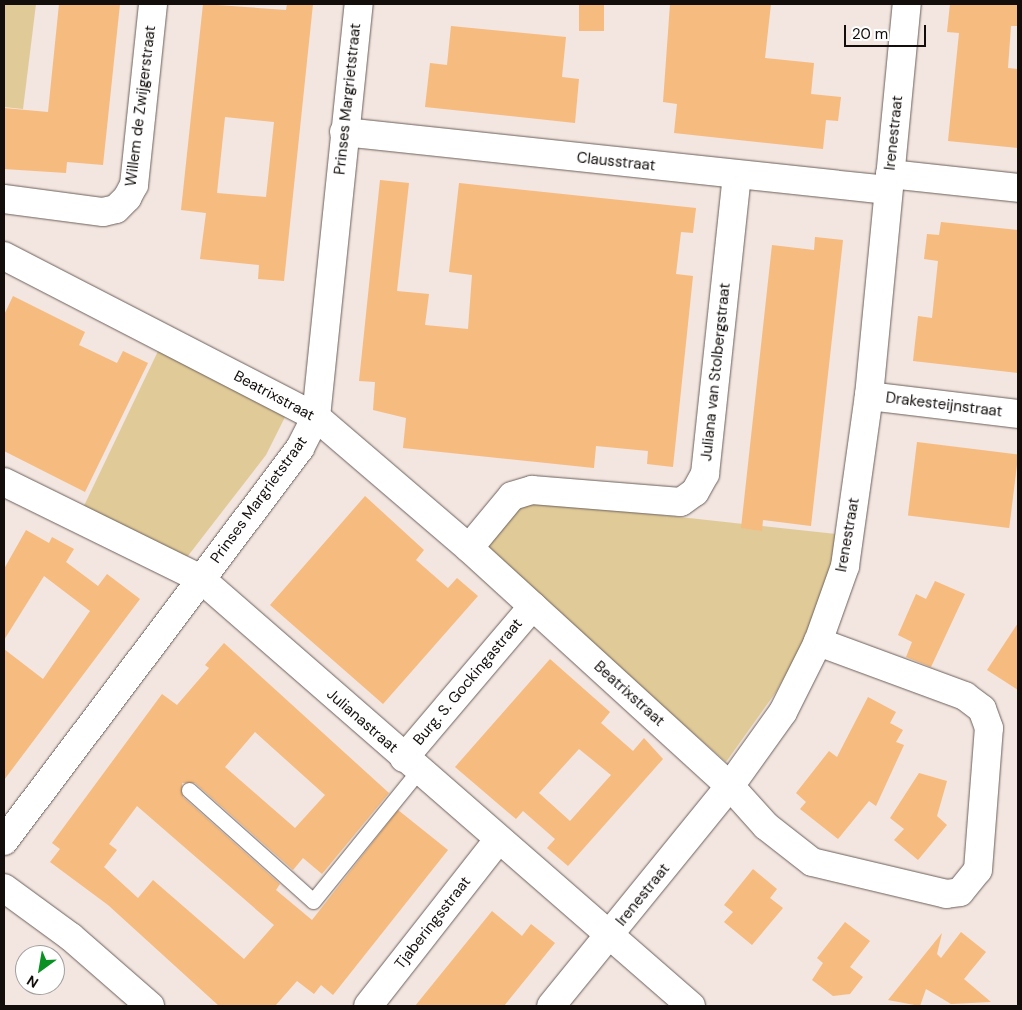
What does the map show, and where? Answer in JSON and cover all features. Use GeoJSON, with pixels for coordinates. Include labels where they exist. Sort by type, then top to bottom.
{"type":"FeatureCollection","features":[{"type":"Feature","properties":{"kind":"street","name":"Willem de Zwijgerstraat"},"geometry":{"type":"LineString","coordinates":[[4,200],[103,212],[116,209],[127,198],[134,185],[153,4]]}},
{"type":"Feature","properties":{"kind":"street","name":"Prinses Margrietstraat"},"geometry":{"type":"LineString","coordinates":[[4,841],[300,448],[316,418],[344,132],[359,4]]}},
{"type":"Feature","properties":{"kind":"street","name":"Irenestraat"},"geometry":{"type":"LineString","coordinates":[[551,1006],[610,936],[730,786],[783,712],[818,642],[845,566],[869,396],[907,4]]}},
{"type":"Feature","properties":{"kind":"street","name":"Clausstraat"},"geometry":{"type":"LineString","coordinates":[[344,132],[737,175],[1018,188]]}},
{"type":"Feature","properties":{"kind":"street","name":"Juliana van Stolbergstraat"},"geometry":{"type":"LineString","coordinates":[[469,548],[512,496],[525,492],[681,502],[695,492],[706,474],[737,175]]}},
{"type":"Feature","properties":{"kind":"street","name":"Beatrixstraat"},"geometry":{"type":"LineString","coordinates":[[4,256],[316,418],[469,548],[730,786],[766,826],[812,862],[946,894],[960,892],[970,883],[978,870],[989,728],[982,709],[965,696],[818,642]]}},
{"type":"Feature","properties":{"kind":"street","name":"Drakesteijnstraat"},"geometry":{"type":"LineString","coordinates":[[869,396],[1018,414]]}},
{"type":"Feature","properties":{"kind":"street","name":"Julianastraat"},"geometry":{"type":"LineString","coordinates":[[4,483],[201,579],[498,840],[691,1006]]}},
{"type":"Feature","properties":{"kind":"street","name":"Burg. S. Gockingastraat"},"geometry":{"type":"LineString","coordinates":[[412,764],[532,606]]}},
{"type":"Feature","properties":{"kind":"street","name":"Tjaberingsstraat"},"geometry":{"type":"LineString","coordinates":[[368,1006],[498,840]]}},
{"type":"Feature","properties":{"kind":"street"},"geometry":{"type":"LineString","coordinates":[[4,888],[71,937],[150,1006]]}},
{"type":"Feature","properties":{"kind":"lane"},"geometry":{"type":"LineString","coordinates":[[189,790],[313,901],[412,764]]}},
{"type":"Feature","properties":{"kind":"shaded area"},"geometry":{"type":"Polygon","coordinates":[[[4,4],[36,4],[23,109],[4,107],[4,4]]]}},
{"type":"Feature","properties":{"kind":"shaded area"},"geometry":{"type":"Polygon","coordinates":[[[160,347],[286,415],[266,455],[184,561],[82,510],[160,347]]]}},
{"type":"Feature","properties":{"kind":"shaded area"},"geometry":{"type":"Polygon","coordinates":[[[524,500],[836,534],[829,581],[807,636],[776,692],[726,762],[483,548],[524,500]]]}},
{"type":"Feature","properties":{"kind":"building"},"geometry":{"type":"Polygon","coordinates":[[[59,4],[120,4],[103,165],[67,162],[66,173],[4,169],[4,108],[48,112],[59,4]]]}},
{"type":"Feature","properties":{"kind":"building"},"geometry":{"type":"Polygon","coordinates":[[[203,4],[286,10],[287,4],[313,4],[284,281],[258,279],[259,265],[200,259],[206,213],[181,210],[203,4]],[[225,117],[217,193],[266,197],[274,122],[225,117]]]}},
{"type":"Feature","properties":{"kind":"building"},"geometry":{"type":"Polygon","coordinates":[[[579,4],[604,4],[604,31],[579,31],[579,4]]]}},
{"type":"Feature","properties":{"kind":"building"},"geometry":{"type":"Polygon","coordinates":[[[670,4],[771,4],[765,58],[814,63],[811,94],[841,97],[838,121],[826,120],[823,149],[674,133],[677,104],[663,102],[670,4]]]}},
{"type":"Feature","properties":{"kind":"building"},"geometry":{"type":"Polygon","coordinates":[[[950,4],[1018,4],[1018,26],[1011,26],[1008,68],[1018,69],[1018,148],[948,141],[959,33],[947,32],[950,4]]]}},
{"type":"Feature","properties":{"kind":"building"},"geometry":{"type":"Polygon","coordinates":[[[451,26],[566,37],[562,77],[579,79],[575,123],[425,107],[430,63],[447,65],[451,26]]]}},
{"type":"Feature","properties":{"kind":"building"},"geometry":{"type":"Polygon","coordinates":[[[380,180],[409,183],[397,291],[429,294],[425,325],[468,329],[472,275],[449,272],[459,183],[696,208],[693,233],[681,232],[676,274],[693,276],[673,467],[647,464],[648,451],[596,446],[594,468],[403,448],[406,418],[373,410],[375,382],[359,381],[380,180]]]}},
{"type":"Feature","properties":{"kind":"building"},"geometry":{"type":"Polygon","coordinates":[[[941,222],[1018,230],[1018,373],[913,361],[918,316],[932,318],[938,261],[924,259],[927,234],[939,235],[941,222]]]}},
{"type":"Feature","properties":{"kind":"building"},"geometry":{"type":"Polygon","coordinates":[[[815,237],[843,240],[811,526],[763,520],[762,531],[741,528],[772,245],[814,250],[815,237]]]}},
{"type":"Feature","properties":{"kind":"building"},"geometry":{"type":"Polygon","coordinates":[[[13,296],[85,332],[79,345],[117,363],[123,351],[148,363],[85,492],[4,451],[4,315],[13,296]]]}},
{"type":"Feature","properties":{"kind":"building"},"geometry":{"type":"Polygon","coordinates":[[[917,442],[1018,454],[1009,528],[908,515],[917,442]]]}},
{"type":"Feature","properties":{"kind":"building"},"geometry":{"type":"Polygon","coordinates":[[[365,496],[424,550],[416,560],[448,588],[457,578],[478,596],[383,704],[270,605],[365,496]]]}},
{"type":"Feature","properties":{"kind":"building"},"geometry":{"type":"Polygon","coordinates":[[[26,530],[49,543],[52,537],[74,549],[66,562],[98,586],[107,574],[140,599],[4,780],[4,649],[43,679],[90,611],[44,576],[4,640],[4,569],[26,530]]]}},
{"type":"Feature","properties":{"kind":"building"},"geometry":{"type":"Polygon","coordinates":[[[935,581],[965,594],[931,667],[906,657],[912,642],[898,635],[916,594],[926,599],[935,581]]]}},
{"type":"Feature","properties":{"kind":"building"},"geometry":{"type":"Polygon","coordinates":[[[1018,623],[1018,690],[987,670],[1018,623]]]}},
{"type":"Feature","properties":{"kind":"building"},"geometry":{"type":"Polygon","coordinates":[[[224,643],[389,793],[322,874],[303,858],[293,870],[195,783],[182,783],[183,797],[280,884],[276,890],[312,920],[398,810],[448,850],[333,995],[321,985],[314,994],[297,981],[275,1006],[219,1006],[108,905],[50,862],[60,849],[52,843],[162,694],[177,705],[209,668],[205,665],[224,643]],[[255,732],[225,767],[295,828],[325,795],[255,732]],[[137,806],[109,844],[117,850],[104,867],[138,898],[153,880],[244,959],[274,925],[137,806]]]}},
{"type":"Feature","properties":{"kind":"building"},"geometry":{"type":"Polygon","coordinates":[[[550,659],[610,712],[601,723],[633,751],[644,738],[663,759],[568,866],[547,848],[555,839],[523,811],[516,819],[455,767],[550,659]],[[579,749],[539,793],[570,821],[611,775],[579,749]]]}},
{"type":"Feature","properties":{"kind":"building"},"geometry":{"type":"Polygon","coordinates":[[[868,697],[896,712],[890,723],[903,730],[896,742],[904,745],[876,806],[869,801],[838,839],[800,809],[806,802],[796,793],[829,751],[837,757],[868,697]]]}},
{"type":"Feature","properties":{"kind":"building"},"geometry":{"type":"Polygon","coordinates":[[[919,773],[947,781],[937,816],[947,825],[918,860],[894,840],[904,829],[890,818],[919,773]]]}},
{"type":"Feature","properties":{"kind":"building"},"geometry":{"type":"Polygon","coordinates":[[[753,869],[777,889],[770,898],[783,908],[752,945],[724,922],[733,912],[724,905],[753,869]]]}},
{"type":"Feature","properties":{"kind":"building"},"geometry":{"type":"Polygon","coordinates":[[[492,911],[522,936],[531,924],[555,943],[504,1006],[415,1006],[492,911]]]}},
{"type":"Feature","properties":{"kind":"building"},"geometry":{"type":"Polygon","coordinates":[[[845,922],[870,941],[850,967],[863,977],[850,994],[833,996],[812,980],[823,963],[817,958],[845,922]]]}},
{"type":"Feature","properties":{"kind":"building"},"geometry":{"type":"Polygon","coordinates":[[[961,932],[986,952],[964,979],[991,1002],[951,1004],[926,989],[920,1006],[888,1000],[942,933],[937,954],[941,958],[961,932]]]}}]}
